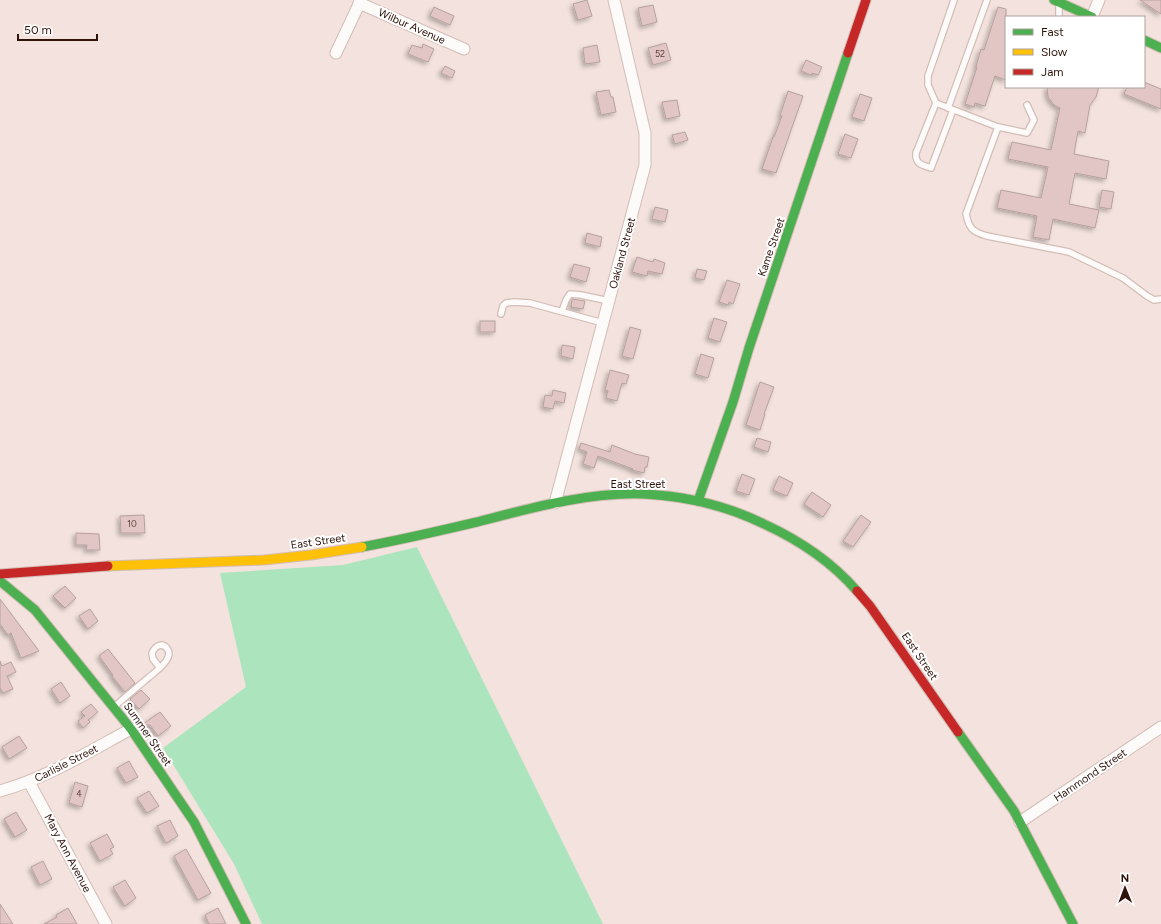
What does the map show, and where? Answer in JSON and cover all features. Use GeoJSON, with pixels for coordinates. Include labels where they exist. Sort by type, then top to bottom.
{"type":"FeatureCollection","features":[{"type":"Feature","properties":{"kind":"street","name":"Oakland Street"},"geometry":{"type":"LineString","coordinates":[[555,503],[645,165],[645,132],[614,0]]}},
{"type":"Feature","properties":{"kind":"street","name":"Kame Street"},"geometry":{"type":"LineString","coordinates":[[698,501],[733,402],[752,340],[866,0]]}},
{"type":"Feature","properties":{"kind":"street"},"geometry":{"type":"LineString","coordinates":[[1092,16],[1099,0]]}},
{"type":"Feature","properties":{"kind":"street"},"geometry":{"type":"LineString","coordinates":[[1056,1],[1090,16]]}},
{"type":"Feature","properties":{"kind":"street"},"geometry":{"type":"LineString","coordinates":[[336,52],[360,2]]}},
{"type":"Feature","properties":{"kind":"street","name":"Wilbur Avenue"},"geometry":{"type":"LineString","coordinates":[[360,2],[464,49]]}},
{"type":"Feature","properties":{"kind":"street"},"geometry":{"type":"LineString","coordinates":[[1145,40],[1161,48]]}},
{"type":"Feature","properties":{"kind":"street","name":"East Street"},"geometry":{"type":"LineString","coordinates":[[0,574],[114,566],[230,562],[299,557],[401,539],[555,503],[624,494],[667,496],[698,501],[768,524],[826,561],[849,582],[870,606],[993,784],[1005,799],[1020,822],[1073,924]]}},
{"type":"Feature","properties":{"kind":"street","name":"Summer Street"},"geometry":{"type":"LineString","coordinates":[[0,581],[35,610],[130,728],[194,822],[246,924]]}},
{"type":"Feature","properties":{"kind":"street","name":"Hammond Street"},"geometry":{"type":"LineString","coordinates":[[1020,822],[1161,727]]}},
{"type":"Feature","properties":{"kind":"street","name":"Carlisle Street"},"geometry":{"type":"LineString","coordinates":[[0,791],[29,782],[64,766],[130,728]]}},
{"type":"Feature","properties":{"kind":"street","name":"Mary Ann Avenue"},"geometry":{"type":"LineString","coordinates":[[29,782],[106,924]]}},
{"type":"Feature","properties":{"kind":"lane"},"geometry":{"type":"LineString","coordinates":[[954,0],[928,76],[928,86],[936,103],[998,127],[1027,133],[1034,120],[1027,105]]}},
{"type":"Feature","properties":{"kind":"lane"},"geometry":{"type":"LineString","coordinates":[[936,103],[916,153],[916,159],[919,164],[931,168],[987,0]]}},
{"type":"Feature","properties":{"kind":"lane"},"geometry":{"type":"LineString","coordinates":[[1056,1],[1059,16]]}},
{"type":"Feature","properties":{"kind":"lane"},"geometry":{"type":"LineString","coordinates":[[998,127],[966,214],[967,222],[971,229],[979,234],[987,236],[1069,252],[1124,278],[1154,300],[1161,299]]}},
{"type":"Feature","properties":{"kind":"lane"},"geometry":{"type":"LineString","coordinates":[[562,311],[570,294],[581,295],[609,302]]}},
{"type":"Feature","properties":{"kind":"lane"},"geometry":{"type":"LineString","coordinates":[[501,314],[503,306],[506,303],[530,303],[603,323]]}},
{"type":"Feature","properties":{"kind":"lane"},"geometry":{"type":"LineString","coordinates":[[114,707],[160,668]]}},
{"type":"Feature","properties":{"kind":"green space"},"geometry":{"type":"Polygon","coordinates":[[[417,547],[603,924],[262,924],[234,864],[163,748],[246,687],[220,573],[343,565],[417,547]]]}},
{"type":"Feature","properties":{"kind":"building"},"geometry":{"type":"Polygon","coordinates":[[[587,0],[592,16],[578,20],[573,4],[587,0]]]}},
{"type":"Feature","properties":{"kind":"building"},"geometry":{"type":"Polygon","coordinates":[[[1140,0],[1161,0],[1161,14],[1140,0]]]}},
{"type":"Feature","properties":{"kind":"building"},"geometry":{"type":"Polygon","coordinates":[[[653,5],[657,22],[642,26],[638,8],[653,5]]]}},
{"type":"Feature","properties":{"kind":"building"},"geometry":{"type":"Polygon","coordinates":[[[434,7],[454,16],[450,25],[430,16],[434,7]]]}},
{"type":"Feature","properties":{"kind":"building"},"geometry":{"type":"Polygon","coordinates":[[[998,7],[1006,9],[1005,80],[995,76],[985,106],[975,103],[974,107],[965,104],[981,49],[984,50],[998,7]]]}},
{"type":"Feature","properties":{"kind":"building"},"geometry":{"type":"Polygon","coordinates":[[[666,43],[671,60],[653,65],[648,48],[666,43]]]}},
{"type":"Feature","properties":{"kind":"building"},"geometry":{"type":"Polygon","coordinates":[[[423,44],[434,49],[428,62],[408,54],[412,45],[422,48],[423,44]]]}},
{"type":"Feature","properties":{"kind":"building"},"geometry":{"type":"Polygon","coordinates":[[[597,45],[600,62],[585,64],[583,48],[597,45]]]}},
{"type":"Feature","properties":{"kind":"building"},"geometry":{"type":"Polygon","coordinates":[[[806,60],[822,67],[818,75],[812,73],[811,75],[801,71],[806,60]]]}},
{"type":"Feature","properties":{"kind":"building"},"geometry":{"type":"Polygon","coordinates":[[[445,66],[455,71],[452,78],[441,73],[445,66]]]}},
{"type":"Feature","properties":{"kind":"building"},"geometry":{"type":"Polygon","coordinates":[[[1145,82],[1161,89],[1161,109],[1124,94],[1127,88],[1145,88],[1145,82]]]}},
{"type":"Feature","properties":{"kind":"building"},"geometry":{"type":"Polygon","coordinates":[[[1047,88],[1099,88],[1096,97],[1090,105],[1085,133],[1078,131],[1074,154],[1109,161],[1106,179],[1075,173],[1069,204],[1099,210],[1095,228],[1053,219],[1049,240],[1033,237],[1037,216],[997,208],[1001,190],[1041,198],[1048,167],[1008,159],[1012,142],[1051,150],[1060,108],[1054,105],[1048,97],[1047,88]]]}},
{"type":"Feature","properties":{"kind":"building"},"geometry":{"type":"Polygon","coordinates":[[[609,90],[611,97],[613,97],[616,112],[601,115],[596,92],[609,90]]]}},
{"type":"Feature","properties":{"kind":"building"},"geometry":{"type":"Polygon","coordinates":[[[788,91],[803,96],[776,173],[762,169],[782,116],[780,116],[788,91]]]}},
{"type":"Feature","properties":{"kind":"building"},"geometry":{"type":"Polygon","coordinates":[[[860,94],[872,98],[864,121],[852,117],[860,94]]]}},
{"type":"Feature","properties":{"kind":"building"},"geometry":{"type":"Polygon","coordinates":[[[677,100],[680,116],[666,119],[662,102],[677,100]]]}},
{"type":"Feature","properties":{"kind":"building"},"geometry":{"type":"Polygon","coordinates":[[[685,132],[688,140],[675,144],[672,135],[685,132]]]}},
{"type":"Feature","properties":{"kind":"building"},"geometry":{"type":"Polygon","coordinates":[[[845,134],[858,139],[851,158],[838,154],[845,134]]]}},
{"type":"Feature","properties":{"kind":"building"},"geometry":{"type":"Polygon","coordinates":[[[1102,190],[1114,192],[1111,209],[1099,207],[1102,190]]]}},
{"type":"Feature","properties":{"kind":"building"},"geometry":{"type":"Polygon","coordinates":[[[655,207],[668,210],[665,222],[652,219],[655,207]]]}},
{"type":"Feature","properties":{"kind":"building"},"geometry":{"type":"Polygon","coordinates":[[[587,233],[602,237],[600,247],[585,243],[587,233]]]}},
{"type":"Feature","properties":{"kind":"building"},"geometry":{"type":"Polygon","coordinates":[[[637,257],[653,262],[654,259],[665,263],[662,274],[648,271],[647,276],[632,272],[637,257]]]}},
{"type":"Feature","properties":{"kind":"building"},"geometry":{"type":"Polygon","coordinates":[[[574,264],[590,268],[586,282],[570,277],[574,264]]]}},
{"type":"Feature","properties":{"kind":"building"},"geometry":{"type":"Polygon","coordinates":[[[697,269],[707,271],[704,280],[695,278],[697,269]]]}},
{"type":"Feature","properties":{"kind":"building"},"geometry":{"type":"Polygon","coordinates":[[[727,280],[740,284],[733,304],[729,302],[728,305],[719,302],[727,280]]]}},
{"type":"Feature","properties":{"kind":"building"},"geometry":{"type":"Polygon","coordinates":[[[572,299],[585,301],[583,309],[571,307],[572,299]]]}},
{"type":"Feature","properties":{"kind":"building"},"geometry":{"type":"Polygon","coordinates":[[[714,318],[727,322],[720,342],[708,338],[714,318]]]}},
{"type":"Feature","properties":{"kind":"building"},"geometry":{"type":"Polygon","coordinates":[[[480,321],[495,321],[495,332],[480,332],[480,321]]]}},
{"type":"Feature","properties":{"kind":"building"},"geometry":{"type":"Polygon","coordinates":[[[630,327],[641,330],[633,359],[622,356],[630,327]]]}},
{"type":"Feature","properties":{"kind":"building"},"geometry":{"type":"Polygon","coordinates":[[[562,345],[575,347],[573,359],[561,356],[562,345]]]}},
{"type":"Feature","properties":{"kind":"building"},"geometry":{"type":"Polygon","coordinates":[[[701,354],[714,358],[708,378],[695,374],[701,354]]]}},
{"type":"Feature","properties":{"kind":"building"},"geometry":{"type":"Polygon","coordinates":[[[610,370],[629,375],[626,384],[622,383],[617,401],[606,398],[608,391],[605,390],[610,370]]]}},
{"type":"Feature","properties":{"kind":"building"},"geometry":{"type":"Polygon","coordinates":[[[760,382],[774,387],[760,430],[746,425],[760,382]]]}},
{"type":"Feature","properties":{"kind":"building"},"geometry":{"type":"Polygon","coordinates":[[[553,390],[566,393],[564,403],[555,401],[553,409],[543,407],[545,395],[552,396],[553,390]]]}},
{"type":"Feature","properties":{"kind":"building"},"geometry":{"type":"Polygon","coordinates":[[[757,438],[771,442],[768,452],[754,447],[757,438]]]}},
{"type":"Feature","properties":{"kind":"building"},"geometry":{"type":"Polygon","coordinates":[[[581,443],[610,452],[612,445],[635,454],[649,457],[647,467],[645,467],[644,473],[632,470],[633,469],[598,456],[594,468],[583,464],[587,452],[579,449],[581,443]]]}},
{"type":"Feature","properties":{"kind":"building"},"geometry":{"type":"Polygon","coordinates":[[[742,474],[755,479],[749,495],[736,491],[742,474]]]}},
{"type":"Feature","properties":{"kind":"building"},"geometry":{"type":"Polygon","coordinates":[[[779,476],[793,483],[787,496],[773,490],[779,476]]]}},
{"type":"Feature","properties":{"kind":"building"},"geometry":{"type":"Polygon","coordinates":[[[812,492],[831,505],[823,517],[804,504],[812,492]]]}},
{"type":"Feature","properties":{"kind":"building"},"geometry":{"type":"Polygon","coordinates":[[[144,515],[145,533],[121,533],[120,516],[144,515]]]}},
{"type":"Feature","properties":{"kind":"building"},"geometry":{"type":"Polygon","coordinates":[[[861,515],[871,522],[853,547],[843,541],[861,515]]]}},
{"type":"Feature","properties":{"kind":"building"},"geometry":{"type":"Polygon","coordinates":[[[76,533],[99,534],[100,550],[86,550],[87,545],[76,545],[76,533]]]}},
{"type":"Feature","properties":{"kind":"building"},"geometry":{"type":"Polygon","coordinates":[[[65,586],[76,598],[65,608],[53,596],[65,586]]]}},
{"type":"Feature","properties":{"kind":"building"},"geometry":{"type":"Polygon","coordinates":[[[0,599],[39,651],[21,658],[11,633],[8,635],[0,624],[0,599]]]}},
{"type":"Feature","properties":{"kind":"building"},"geometry":{"type":"Polygon","coordinates":[[[90,609],[98,621],[88,629],[79,616],[90,609]]]}},
{"type":"Feature","properties":{"kind":"building"},"geometry":{"type":"Polygon","coordinates":[[[108,649],[135,683],[125,692],[99,656],[108,649]]]}},
{"type":"Feature","properties":{"kind":"building"},"geometry":{"type":"Polygon","coordinates":[[[0,661],[2,666],[11,662],[16,672],[7,676],[13,689],[3,693],[0,688],[0,661]]]}},
{"type":"Feature","properties":{"kind":"building"},"geometry":{"type":"Polygon","coordinates":[[[61,682],[70,696],[60,703],[51,689],[61,682]]]}},
{"type":"Feature","properties":{"kind":"building"},"geometry":{"type":"Polygon","coordinates":[[[141,690],[150,699],[139,709],[130,699],[141,690]]]}},
{"type":"Feature","properties":{"kind":"building"},"geometry":{"type":"Polygon","coordinates":[[[91,704],[98,712],[88,720],[90,722],[83,728],[78,721],[85,716],[81,712],[91,704]]]}},
{"type":"Feature","properties":{"kind":"building"},"geometry":{"type":"Polygon","coordinates":[[[160,712],[171,726],[158,736],[150,725],[142,725],[160,712]]]}},
{"type":"Feature","properties":{"kind":"building"},"geometry":{"type":"Polygon","coordinates":[[[19,736],[27,748],[9,759],[2,747],[19,736]]]}},
{"type":"Feature","properties":{"kind":"building"},"geometry":{"type":"Polygon","coordinates":[[[129,761],[138,777],[126,783],[117,768],[129,761]]]}},
{"type":"Feature","properties":{"kind":"building"},"geometry":{"type":"Polygon","coordinates":[[[75,782],[88,786],[82,807],[69,803],[75,782]]]}},
{"type":"Feature","properties":{"kind":"building"},"geometry":{"type":"Polygon","coordinates":[[[149,791],[159,806],[147,813],[137,798],[149,791]]]}},
{"type":"Feature","properties":{"kind":"building"},"geometry":{"type":"Polygon","coordinates":[[[16,812],[27,830],[15,837],[4,819],[16,812]]]}},
{"type":"Feature","properties":{"kind":"building"},"geometry":{"type":"Polygon","coordinates":[[[170,820],[178,836],[166,843],[157,826],[170,820]]]}},
{"type":"Feature","properties":{"kind":"building"},"geometry":{"type":"Polygon","coordinates":[[[107,834],[114,847],[110,849],[113,854],[100,861],[90,843],[107,834]]]}},
{"type":"Feature","properties":{"kind":"building"},"geometry":{"type":"Polygon","coordinates":[[[186,849],[211,893],[198,900],[174,856],[186,849]]]}},
{"type":"Feature","properties":{"kind":"building"},"geometry":{"type":"Polygon","coordinates":[[[43,861],[52,879],[40,885],[31,867],[43,861]]]}},
{"type":"Feature","properties":{"kind":"building"},"geometry":{"type":"Polygon","coordinates":[[[125,880],[136,898],[125,906],[113,887],[125,880]]]}},
{"type":"Feature","properties":{"kind":"building"},"geometry":{"type":"Polygon","coordinates":[[[0,904],[13,924],[0,924],[0,904]]]}},
{"type":"Feature","properties":{"kind":"building"},"geometry":{"type":"Polygon","coordinates":[[[68,908],[77,924],[44,924],[57,917],[56,915],[68,908]]]}},
{"type":"Feature","properties":{"kind":"building"},"geometry":{"type":"Polygon","coordinates":[[[218,908],[226,924],[209,924],[205,915],[218,908]]]}},
{"type":"Feature","properties":{"kind":"traffic: fast"},"geometry":{"type":"LineString","coordinates":[[1054,0],[1090,16]]}},
{"type":"Feature","properties":{"kind":"traffic: fast"},"geometry":{"type":"LineString","coordinates":[[1145,40],[1161,48]]}},
{"type":"Feature","properties":{"kind":"traffic: fast"},"geometry":{"type":"LineString","coordinates":[[698,501],[733,402],[749,348],[848,53]]}},
{"type":"Feature","properties":{"kind":"traffic: fast"},"geometry":{"type":"LineString","coordinates":[[362,547],[448,529],[539,506],[581,498],[623,494],[659,495],[721,507],[777,530],[814,552],[836,570],[857,591]]}},
{"type":"Feature","properties":{"kind":"traffic: fast"},"geometry":{"type":"LineString","coordinates":[[0,581],[35,610],[131,729],[194,822],[246,924]]}},
{"type":"Feature","properties":{"kind":"traffic: fast"},"geometry":{"type":"LineString","coordinates":[[958,732],[1014,811],[1073,924]]}},
{"type":"Feature","properties":{"kind":"traffic: slow"},"geometry":{"type":"LineString","coordinates":[[108,566],[264,560],[311,555],[362,547]]}},
{"type":"Feature","properties":{"kind":"traffic: jam"},"geometry":{"type":"LineString","coordinates":[[848,53],[866,0]]}},
{"type":"Feature","properties":{"kind":"traffic: jam"},"geometry":{"type":"LineString","coordinates":[[0,574],[108,566]]}},
{"type":"Feature","properties":{"kind":"traffic: jam"},"geometry":{"type":"LineString","coordinates":[[857,591],[870,606],[958,732]]}}]}
